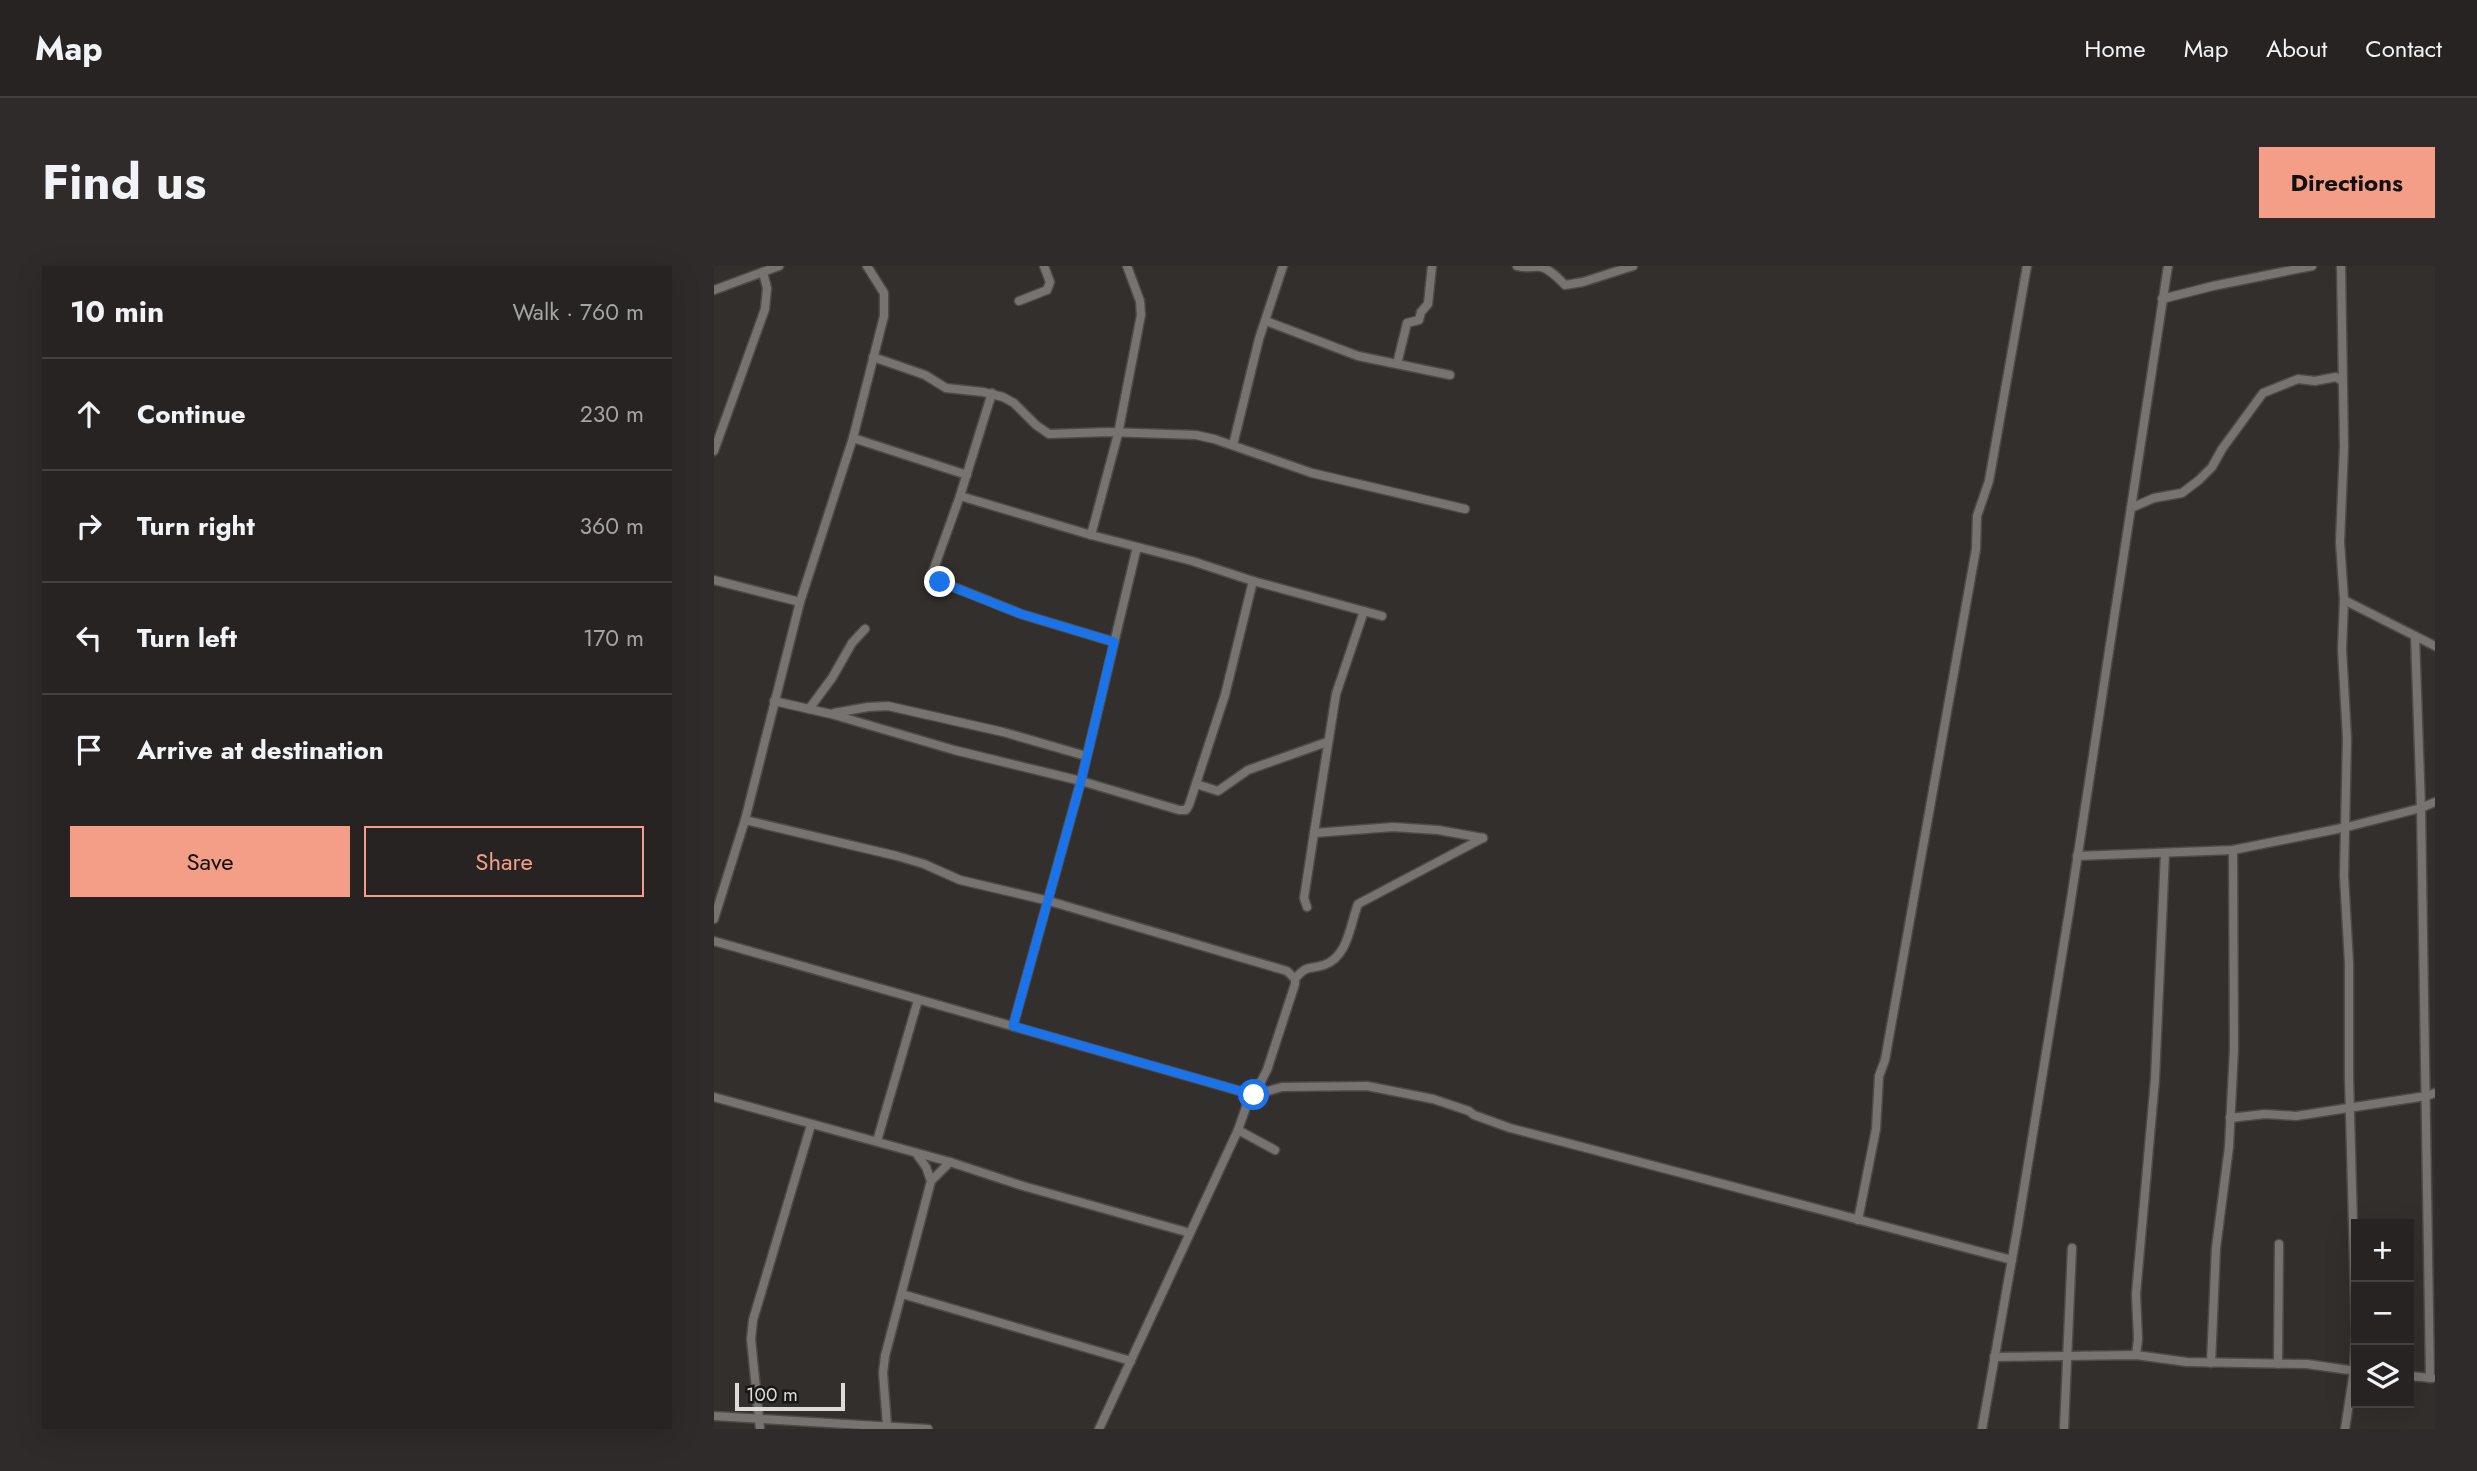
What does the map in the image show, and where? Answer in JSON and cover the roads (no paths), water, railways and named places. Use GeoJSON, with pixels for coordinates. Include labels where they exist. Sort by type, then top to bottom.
{"type":"FeatureCollection","features":[{"type":"Feature","properties":{"kind":"street"},"geometry":{"type":"LineString","coordinates":[[714,290],[779,266]]}},
{"type":"Feature","properties":{"kind":"street"},"geometry":{"type":"LineString","coordinates":[[714,919],[745,820],[800,602],[853,439],[884,316],[886,301],[881,285],[867,266]]}},
{"type":"Feature","properties":{"kind":"street"},"geometry":{"type":"LineString","coordinates":[[1020,301],[1046,290],[1050,282],[1044,266]]}},
{"type":"Feature","properties":{"kind":"street"},"geometry":{"type":"LineString","coordinates":[[1091,535],[1118,434],[1141,315],[1140,301],[1127,266]]}},
{"type":"Feature","properties":{"kind":"street"},"geometry":{"type":"LineString","coordinates":[[1233,445],[1256,350],[1283,266]]}},
{"type":"Feature","properties":{"kind":"street"},"geometry":{"type":"LineString","coordinates":[[1397,364],[1408,323],[1419,320],[1421,312],[1428,304],[1432,266]]}},
{"type":"Feature","properties":{"kind":"street"},"geometry":{"type":"LineString","coordinates":[[1517,266],[1528,269],[1541,267],[1565,285],[1633,266]]}},
{"type":"Feature","properties":{"kind":"street"},"geometry":{"type":"LineString","coordinates":[[1858,1220],[1876,1129],[1879,1076],[1885,1060],[1976,549],[1977,516],[1989,481],[2027,266]]}},
{"type":"Feature","properties":{"kind":"street"},"geometry":{"type":"LineString","coordinates":[[1982,1429],[2012,1261],[2077,856],[2168,266]]}},
{"type":"Feature","properties":{"kind":"street"},"geometry":{"type":"LineString","coordinates":[[2162,299],[2312,266]]}},
{"type":"Feature","properties":{"kind":"street"},"geometry":{"type":"LineString","coordinates":[[2341,266],[2344,447],[2340,542],[2347,738],[2344,876],[2349,963],[2355,1345]]}},
{"type":"Feature","properties":{"kind":"street"},"geometry":{"type":"LineString","coordinates":[[714,450],[765,309],[767,288],[763,272]]}},
{"type":"Feature","properties":{"kind":"street"},"geometry":{"type":"LineString","coordinates":[[1266,320],[1358,356],[1450,375]]}},
{"type":"Feature","properties":{"kind":"street"},"geometry":{"type":"LineString","coordinates":[[873,358],[925,376],[946,388],[992,393],[1014,403],[1035,425],[1049,434],[1108,432],[1196,435],[1312,473],[1465,509]]}},
{"type":"Feature","properties":{"kind":"street"},"geometry":{"type":"LineString","coordinates":[[2131,508],[2154,498],[2182,494],[2199,480],[2217,460],[2222,449],[2263,393],[2304,378],[2315,381],[2336,377],[2342,381]]}},
{"type":"Feature","properties":{"kind":"street"},"geometry":{"type":"LineString","coordinates":[[992,393],[932,574],[934,579],[1021,614],[1114,642]]}},
{"type":"Feature","properties":{"kind":"street"},"geometry":{"type":"LineString","coordinates":[[853,439],[967,475]]}},
{"type":"Feature","properties":{"kind":"street"},"geometry":{"type":"LineString","coordinates":[[960,496],[1382,616]]}},
{"type":"Feature","properties":{"kind":"street"},"geometry":{"type":"LineString","coordinates":[[1013,1026],[1081,781],[1137,547]]}},
{"type":"Feature","properties":{"kind":"street"},"geometry":{"type":"LineString","coordinates":[[714,580],[800,602]]}},
{"type":"Feature","properties":{"kind":"street"},"geometry":{"type":"LineString","coordinates":[[774,701],[1186,810],[1225,695],[1253,581]]}},
{"type":"Feature","properties":{"kind":"street"},"geometry":{"type":"LineString","coordinates":[[2344,600],[2435,646]]}},
{"type":"Feature","properties":{"kind":"street"},"geometry":{"type":"LineString","coordinates":[[1307,907],[1304,898],[1327,742],[1338,690],[1364,611]]}},
{"type":"Feature","properties":{"kind":"street"},"geometry":{"type":"LineString","coordinates":[[809,709],[832,678],[852,643],[865,629]]}},
{"type":"Feature","properties":{"kind":"street"},"geometry":{"type":"LineString","coordinates":[[2414,1376],[2432,1378],[2415,636]]}},
{"type":"Feature","properties":{"kind":"street"},"geometry":{"type":"LineString","coordinates":[[831,714],[888,706],[1003,732],[1086,756]]}},
{"type":"Feature","properties":{"kind":"street"},"geometry":{"type":"LineString","coordinates":[[1196,784],[1218,791],[1248,770],[1327,742]]}},
{"type":"Feature","properties":{"kind":"street"},"geometry":{"type":"LineString","coordinates":[[2077,856],[2233,850],[2347,827],[2435,802]]}},
{"type":"Feature","properties":{"kind":"street"},"geometry":{"type":"LineString","coordinates":[[745,820],[897,856],[924,864],[960,880],[1049,901],[1287,971],[1295,979]]}},
{"type":"Feature","properties":{"kind":"street"},"geometry":{"type":"LineString","coordinates":[[1099,1429],[1238,1130],[1246,1107],[1267,1070],[1295,979],[1304,969],[1327,964],[1344,950],[1358,904],[1483,838],[1438,830],[1393,827],[1314,833]]}},
{"type":"Feature","properties":{"kind":"street"},"geometry":{"type":"LineString","coordinates":[[2211,1363],[2216,1248],[2230,1118],[2234,1049],[2233,850]]}},
{"type":"Feature","properties":{"kind":"street"},"geometry":{"type":"LineString","coordinates":[[2136,1355],[2136,1294],[2155,1079],[2165,853]]}},
{"type":"Feature","properties":{"kind":"street"},"geometry":{"type":"LineString","coordinates":[[714,941],[1254,1095],[1282,1087],[1367,1086],[1397,1091],[1445,1103],[1510,1128],[2012,1261]]}},
{"type":"Feature","properties":{"kind":"street"},"geometry":{"type":"LineString","coordinates":[[877,1141],[918,1000]]}},
{"type":"Feature","properties":{"kind":"street"},"geometry":{"type":"LineString","coordinates":[[2230,1118],[2264,1114],[2296,1116],[2435,1093]]}},
{"type":"Feature","properties":{"kind":"street"},"geometry":{"type":"LineString","coordinates":[[714,1097],[877,1141],[1190,1233]]}},
{"type":"Feature","properties":{"kind":"street"},"geometry":{"type":"LineString","coordinates":[[760,1429],[751,1339],[753,1320],[810,1125]]}},
{"type":"Feature","properties":{"kind":"street"},"geometry":{"type":"LineString","coordinates":[[1238,1130],[1275,1150]]}},
{"type":"Feature","properties":{"kind":"street"},"geometry":{"type":"LineString","coordinates":[[915,1153],[926,1167],[931,1181]]}},
{"type":"Feature","properties":{"kind":"street"},"geometry":{"type":"LineString","coordinates":[[887,1425],[883,1373],[885,1356],[931,1181],[950,1162]]}},
{"type":"Feature","properties":{"kind":"street"},"geometry":{"type":"LineString","coordinates":[[2278,1364],[2279,1244]]}},
{"type":"Feature","properties":{"kind":"street"},"geometry":{"type":"LineString","coordinates":[[2064,1429],[2065,1357],[2072,1248]]}},
{"type":"Feature","properties":{"kind":"street"},"geometry":{"type":"LineString","coordinates":[[902,1294],[1131,1361]]}},
{"type":"Feature","properties":{"kind":"street"},"geometry":{"type":"LineString","coordinates":[[1994,1357],[2136,1355],[2211,1363],[2307,1364],[2351,1370]]}},
{"type":"Feature","properties":{"kind":"street"},"geometry":{"type":"LineString","coordinates":[[2345,1429],[2351,1394]]}},
{"type":"Feature","properties":{"kind":"street"},"geometry":{"type":"LineString","coordinates":[[714,1416],[928,1429]]}}]}
